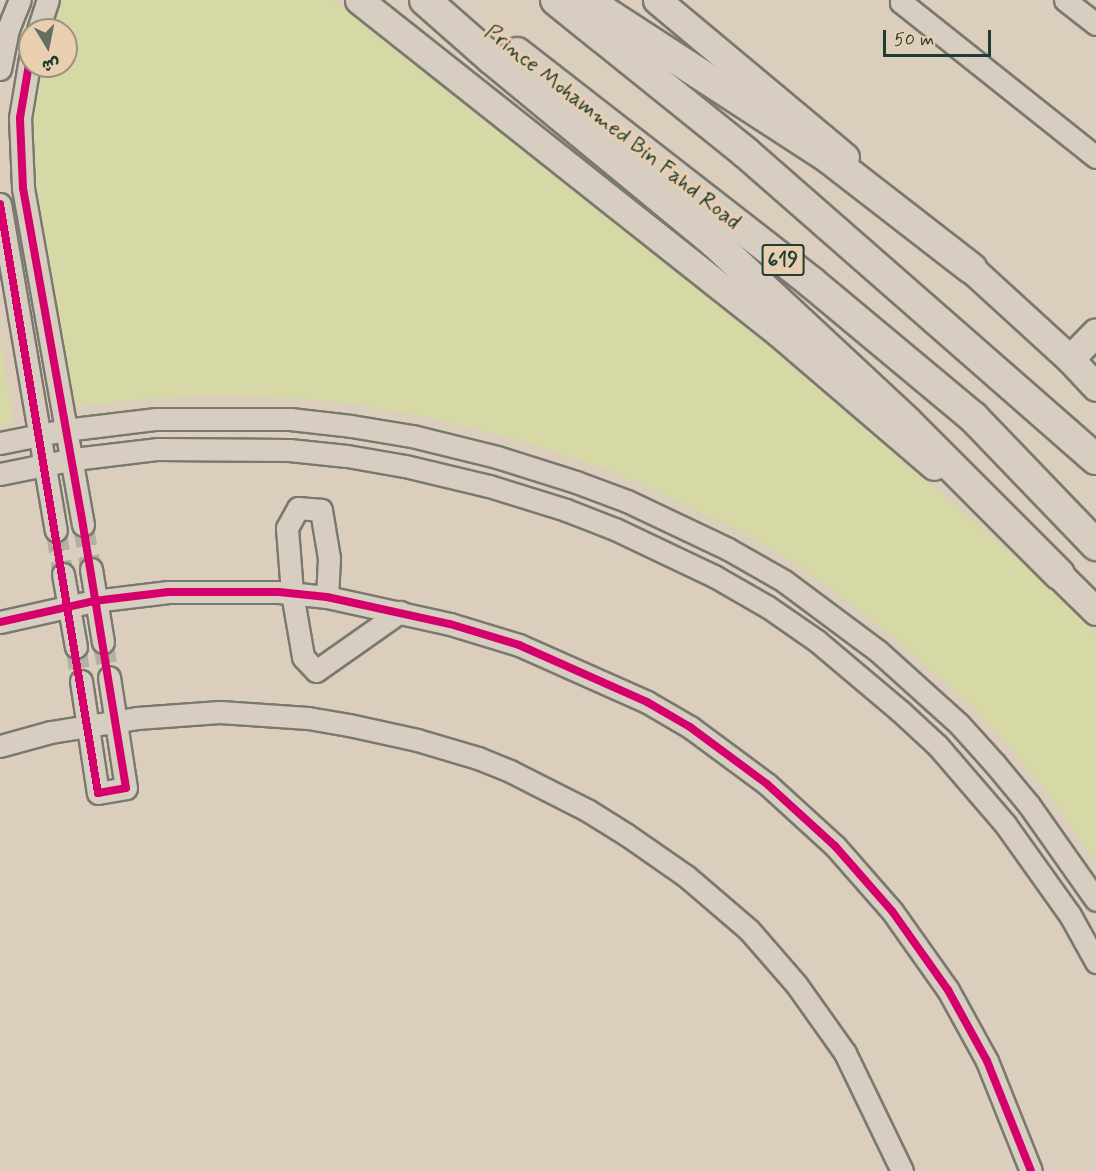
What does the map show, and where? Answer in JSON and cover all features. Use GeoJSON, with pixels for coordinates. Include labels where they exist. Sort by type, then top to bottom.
{"type":"FeatureCollection","features":[{"type":"Feature","properties":{"kind":"highway"},"geometry":{"type":"LineString","coordinates":[[425,0],[492,59],[714,242],[907,422],[1059,574]]}},
{"type":"Feature","properties":{"kind":"highway","name":"Prince Mohammed Bin Fahd Road"},"geometry":{"type":"LineString","coordinates":[[448,0],[811,282],[973,417],[1096,544]]}},
{"type":"Feature","properties":{"kind":"highway","name":"619"},"geometry":{"type":"LineString","coordinates":[[556,0],[745,152],[1096,459]]}},
{"type":"Feature","properties":{"kind":"highway"},"geometry":{"type":"LineString","coordinates":[[586,0],[829,158],[971,268]]}},
{"type":"Feature","properties":{"kind":"main road"},"geometry":{"type":"LineString","coordinates":[[359,0],[779,333],[1059,574],[1096,611]]}},
{"type":"Feature","properties":{"kind":"main road"},"geometry":{"type":"LineString","coordinates":[[657,0],[807,123],[971,268],[1070,359],[1096,387]]}},
{"type":"Feature","properties":{"kind":"main road"},"geometry":{"type":"LineString","coordinates":[[1070,359],[1096,332]]}},
{"type":"Feature","properties":{"kind":"street"},"geometry":{"type":"LineString","coordinates":[[0,69],[8,29],[21,0]]}},
{"type":"Feature","properties":{"kind":"street"},"geometry":{"type":"LineString","coordinates":[[42,18],[48,0]]}},
{"type":"Feature","properties":{"kind":"street"},"geometry":{"type":"LineString","coordinates":[[903,0],[901,2],[1096,157]]}},
{"type":"Feature","properties":{"kind":"street"},"geometry":{"type":"LineString","coordinates":[[1065,0],[1096,24]]}},
{"type":"Feature","properties":{"kind":"street"},"geometry":{"type":"LineString","coordinates":[[27,78],[20,118],[23,188],[83,525]]}},
{"type":"Feature","properties":{"kind":"street"},"geometry":{"type":"LineString","coordinates":[[0,190],[23,188]]}},
{"type":"Feature","properties":{"kind":"street"},"geometry":{"type":"LineString","coordinates":[[0,204],[43,465],[56,530]]}},
{"type":"Feature","properties":{"kind":"street"},"geometry":{"type":"LineString","coordinates":[[0,443],[65,430],[156,419],[291,419],[351,426],[497,457],[576,482],[662,517],[728,549],[784,581],[878,651],[959,724],[995,764],[1029,805],[1096,900]]}},
{"type":"Feature","properties":{"kind":"street"},"geometry":{"type":"LineString","coordinates":[[0,474],[70,460],[158,449],[225,448],[312,452],[405,466],[489,486],[566,510],[615,529],[714,576],[768,607],[859,674],[938,746],[1012,833],[1070,915],[1096,962]]}},
{"type":"Feature","properties":{"kind":"street"},"geometry":{"type":"LineString","coordinates":[[327,597],[329,558],[321,510],[298,508],[287,528],[292,593],[303,657],[316,671],[400,612]]}},
{"type":"Feature","properties":{"kind":"street"},"geometry":{"type":"LineString","coordinates":[[91,569],[94,601],[103,642]]}},
{"type":"Feature","properties":{"kind":"street"},"geometry":{"type":"LineString","coordinates":[[63,574],[76,647]]}},
{"type":"Feature","properties":{"kind":"street"},"geometry":{"type":"LineString","coordinates":[[0,621],[94,601],[168,592],[292,593],[327,597],[400,612],[519,645],[559,660],[647,702],[690,727],[730,755],[802,816],[864,877],[892,911],[948,990],[987,1061],[1031,1171]]}},
{"type":"Feature","properties":{"kind":"street"},"geometry":{"type":"LineString","coordinates":[[81,681],[98,793],[126,788],[109,677]]}},
{"type":"Feature","properties":{"kind":"street"},"geometry":{"type":"LineString","coordinates":[[0,746],[115,721],[175,714],[220,712],[308,718],[348,725],[417,740],[478,758],[587,810],[686,876],[727,909],[772,955],[845,1053],[902,1171]]}},
{"type":"Feature","properties":{"kind":"green space"},"geometry":{"type":"Polygon","coordinates":[[[61,0],[333,0],[768,345],[1048,585],[1096,634],[1096,861],[1047,792],[975,709],[892,635],[796,563],[738,530],[635,481],[584,461],[503,436],[416,415],[354,404],[292,398],[225,396],[154,398],[73,407],[35,187],[32,118],[38,78],[78,78],[78,18],[54,18],[61,0]]]}},
{"type":"Feature","properties":{"kind":"green space"},"geometry":{"type":"Polygon","coordinates":[[[0,335],[13,422],[0,426],[0,335]]]}},
{"type":"Feature","properties":{"kind":"tunnel"},"geometry":{"type":"LineString","coordinates":[[83,525],[91,569]]}},
{"type":"Feature","properties":{"kind":"tunnel"},"geometry":{"type":"LineString","coordinates":[[56,530],[63,574]]}},
{"type":"Feature","properties":{"kind":"tunnel"},"geometry":{"type":"LineString","coordinates":[[103,642],[109,677]]}},
{"type":"Feature","properties":{"kind":"tunnel"},"geometry":{"type":"LineString","coordinates":[[76,647],[81,681]]}},
{"type":"Feature","properties":{"kind":"cycle path"},"geometry":{"type":"LineString","coordinates":[[0,204],[98,793],[126,788],[83,525],[23,188],[20,118],[27,78]]}},
{"type":"Feature","properties":{"kind":"cycle path"},"geometry":{"type":"LineString","coordinates":[[0,622],[94,601],[168,592],[279,592],[327,597],[450,624],[519,645],[647,702],[690,727],[767,784],[835,846],[892,911],[948,990],[987,1061],[1031,1171]]}}]}
